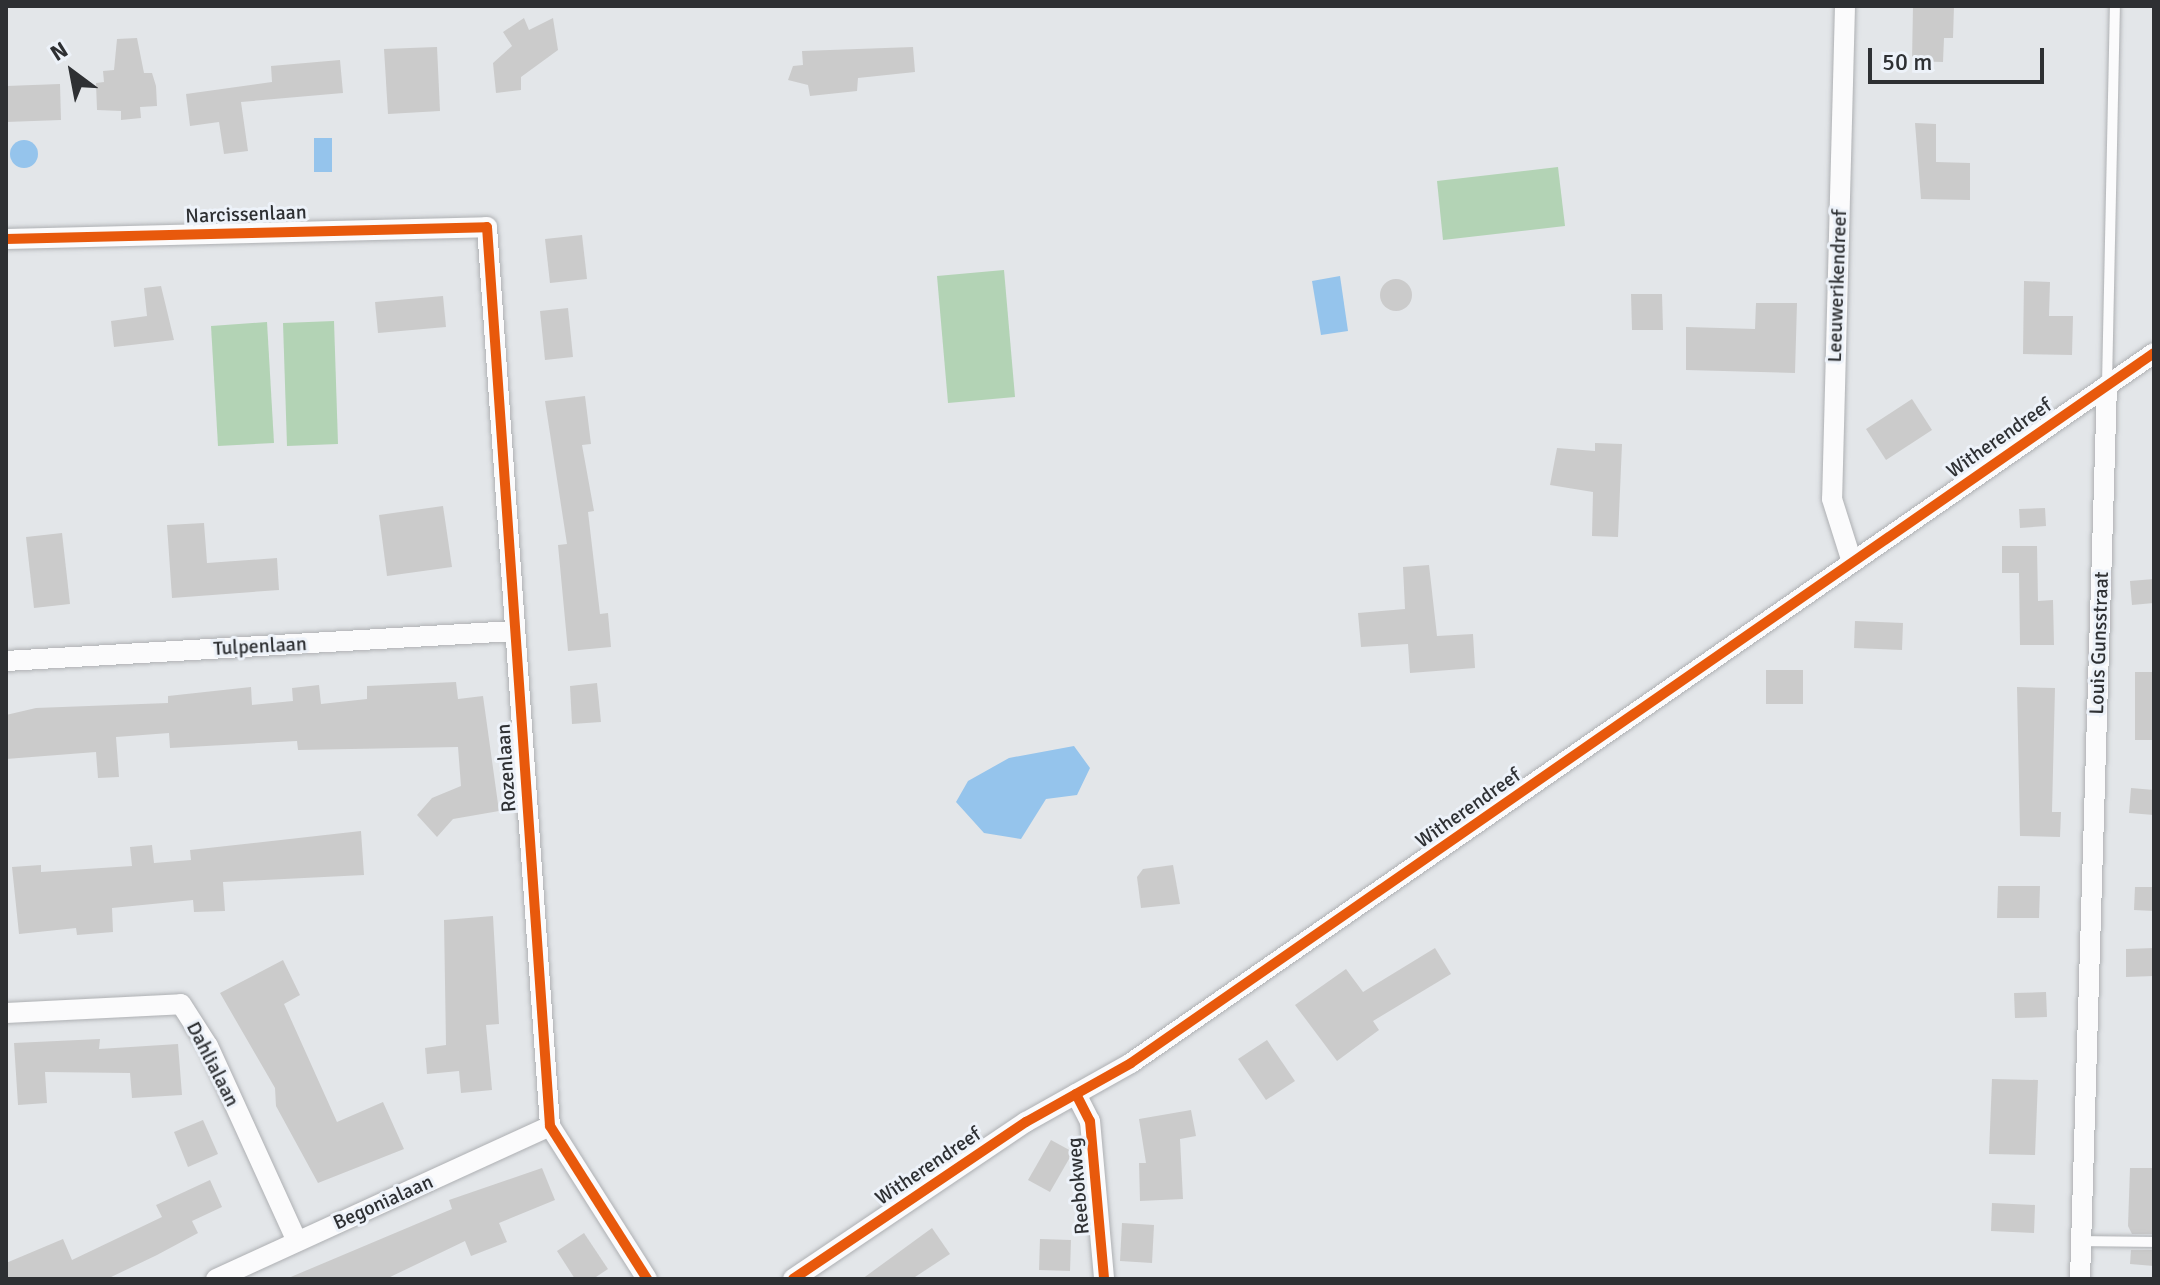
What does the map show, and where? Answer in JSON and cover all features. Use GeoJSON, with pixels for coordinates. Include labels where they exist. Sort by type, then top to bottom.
{"type":"FeatureCollection","features":[{"type":"Feature","properties":{"kind":"street","name":"Leeuwerikendreef"},"geometry":{"type":"LineString","coordinates":[[1845,6],[1832,499],[1852,562]]}},
{"type":"Feature","properties":{"kind":"street","name":"Narcissenlaan"},"geometry":{"type":"LineString","coordinates":[[6,239],[487,227]]}},
{"type":"Feature","properties":{"kind":"street","name":"Rozenlaan"},"geometry":{"type":"LineString","coordinates":[[487,227],[550,1126],[647,1279]]}},
{"type":"Feature","properties":{"kind":"street","name":"Witherendreef"},"geometry":{"type":"LineString","coordinates":[[793,1279],[1076,1094],[1131,1063],[2154,353]]}},
{"type":"Feature","properties":{"kind":"street","name":"Louis Gunsstraat"},"geometry":{"type":"LineString","coordinates":[[2080,1279],[2107,385]]}},
{"type":"Feature","properties":{"kind":"street","name":"Tulpenlaan"},"geometry":{"type":"LineString","coordinates":[[6,661],[514,631]]}},
{"type":"Feature","properties":{"kind":"street","name":"Dahlialaan"},"geometry":{"type":"LineString","coordinates":[[6,1013],[181,1004],[208,1046],[297,1241]]}},
{"type":"Feature","properties":{"kind":"street","name":"Reebokweg"},"geometry":{"type":"LineString","coordinates":[[1076,1094],[1090,1121],[1104,1279]]}},
{"type":"Feature","properties":{"kind":"street","name":"Begonialaan"},"geometry":{"type":"LineString","coordinates":[[216,1279],[550,1126]]}},
{"type":"Feature","properties":{"kind":"lane","name":"Louis Gunsstraat"},"geometry":{"type":"LineString","coordinates":[[2107,385],[2115,6]]}},
{"type":"Feature","properties":{"kind":"lane"},"geometry":{"type":"LineString","coordinates":[[2081,1241],[2154,1242]]}},
{"type":"Feature","properties":{"kind":"green space"},"geometry":{"type":"Polygon","coordinates":[[[1558,167],[1565,226],[1443,240],[1437,181],[1558,167]]]}},
{"type":"Feature","properties":{"kind":"green space"},"geometry":{"type":"Polygon","coordinates":[[[1004,270],[1015,397],[948,403],[937,276],[1004,270]]]}},
{"type":"Feature","properties":{"kind":"green space"},"geometry":{"type":"Polygon","coordinates":[[[334,321],[338,444],[287,446],[283,323],[334,321]]]}},
{"type":"Feature","properties":{"kind":"green space"},"geometry":{"type":"Polygon","coordinates":[[[267,322],[274,443],[218,446],[211,326],[267,322]]]}},
{"type":"Feature","properties":{"kind":"water"},"geometry":{"type":"Polygon","coordinates":[[[314,138],[332,138],[332,172],[314,172],[314,138]]]}},
{"type":"Feature","properties":{"kind":"water"},"geometry":{"type":"Polygon","coordinates":[[[24,140],[34,144],[38,154],[34,164],[24,168],[14,164],[10,154],[14,144],[24,140]]]}},
{"type":"Feature","properties":{"kind":"water"},"geometry":{"type":"Polygon","coordinates":[[[1340,276],[1348,331],[1321,335],[1312,281],[1340,276]]]}},
{"type":"Feature","properties":{"kind":"water"},"geometry":{"type":"Polygon","coordinates":[[[1074,746],[1090,768],[1077,795],[1046,799],[1021,839],[984,833],[956,802],[968,781],[1009,758],[1074,746]]]}},
{"type":"Feature","properties":{"kind":"building"},"geometry":{"type":"Polygon","coordinates":[[[1913,6],[1954,6],[1953,38],[1944,38],[1943,62],[1912,61],[1913,6]]]}},
{"type":"Feature","properties":{"kind":"building"},"geometry":{"type":"Polygon","coordinates":[[[524,18],[529,30],[553,18],[558,50],[521,77],[521,90],[496,93],[493,63],[512,46],[503,32],[524,18]]]}},
{"type":"Feature","properties":{"kind":"building"},"geometry":{"type":"Polygon","coordinates":[[[137,38],[144,73],[152,73],[156,86],[157,106],[140,107],[141,118],[121,120],[121,111],[97,110],[96,83],[104,82],[103,71],[114,70],[117,39],[137,38]]]}},
{"type":"Feature","properties":{"kind":"building"},"geometry":{"type":"Polygon","coordinates":[[[437,47],[440,111],[388,114],[384,49],[437,47]]]}},
{"type":"Feature","properties":{"kind":"building"},"geometry":{"type":"Polygon","coordinates":[[[913,47],[915,72],[858,78],[857,91],[810,96],[808,85],[788,80],[793,66],[803,65],[802,51],[913,47]]]}},
{"type":"Feature","properties":{"kind":"building"},"geometry":{"type":"Polygon","coordinates":[[[340,60],[343,93],[241,102],[248,151],[224,154],[219,122],[190,126],[186,94],[272,82],[271,66],[340,60]]]}},
{"type":"Feature","properties":{"kind":"building"},"geometry":{"type":"Polygon","coordinates":[[[60,84],[61,120],[6,122],[6,86],[60,84]]]}},
{"type":"Feature","properties":{"kind":"building"},"geometry":{"type":"Polygon","coordinates":[[[1915,123],[1936,124],[1936,162],[1970,163],[1970,200],[1921,199],[1915,123]]]}},
{"type":"Feature","properties":{"kind":"building"},"geometry":{"type":"Polygon","coordinates":[[[582,235],[587,279],[550,283],[545,239],[582,235]]]}},
{"type":"Feature","properties":{"kind":"building"},"geometry":{"type":"Polygon","coordinates":[[[1396,279],[1407,284],[1412,295],[1407,306],[1396,311],[1385,306],[1380,295],[1385,284],[1396,279]]]}},
{"type":"Feature","properties":{"kind":"building"},"geometry":{"type":"Polygon","coordinates":[[[2024,281],[2050,282],[2049,316],[2073,316],[2072,355],[2023,354],[2024,281]]]}},
{"type":"Feature","properties":{"kind":"building"},"geometry":{"type":"Polygon","coordinates":[[[161,286],[174,340],[114,347],[111,321],[147,316],[144,288],[161,286]]]}},
{"type":"Feature","properties":{"kind":"building"},"geometry":{"type":"Polygon","coordinates":[[[1631,294],[1662,294],[1663,330],[1632,330],[1631,294]]]}},
{"type":"Feature","properties":{"kind":"building"},"geometry":{"type":"Polygon","coordinates":[[[443,296],[446,327],[378,333],[375,302],[443,296]]]}},
{"type":"Feature","properties":{"kind":"building"},"geometry":{"type":"Polygon","coordinates":[[[1756,303],[1797,303],[1795,373],[1686,370],[1686,327],[1755,329],[1756,303]]]}},
{"type":"Feature","properties":{"kind":"building"},"geometry":{"type":"Polygon","coordinates":[[[568,308],[573,357],[545,360],[540,311],[568,308]]]}},
{"type":"Feature","properties":{"kind":"building"},"geometry":{"type":"Polygon","coordinates":[[[585,396],[591,444],[582,445],[594,511],[588,512],[600,614],[608,613],[611,647],[568,651],[558,545],[567,544],[545,401],[585,396]]]}},
{"type":"Feature","properties":{"kind":"building"},"geometry":{"type":"Polygon","coordinates":[[[1912,399],[1932,430],[1886,460],[1866,429],[1912,399]]]}},
{"type":"Feature","properties":{"kind":"building"},"geometry":{"type":"Polygon","coordinates":[[[1595,443],[1622,444],[1618,537],[1592,536],[1593,492],[1550,485],[1557,448],[1595,451],[1595,443]]]}},
{"type":"Feature","properties":{"kind":"building"},"geometry":{"type":"Polygon","coordinates":[[[443,506],[452,567],[387,576],[379,515],[443,506]]]}},
{"type":"Feature","properties":{"kind":"building"},"geometry":{"type":"Polygon","coordinates":[[[2045,508],[2046,526],[2020,528],[2019,509],[2045,508]]]}},
{"type":"Feature","properties":{"kind":"building"},"geometry":{"type":"Polygon","coordinates":[[[204,523],[207,563],[277,558],[279,590],[172,598],[167,525],[204,523]]]}},
{"type":"Feature","properties":{"kind":"building"},"geometry":{"type":"Polygon","coordinates":[[[62,533],[70,604],[34,608],[26,537],[62,533]]]}},
{"type":"Feature","properties":{"kind":"building"},"geometry":{"type":"Polygon","coordinates":[[[2002,546],[2037,546],[2038,601],[2053,600],[2054,645],[2020,645],[2019,573],[2002,573],[2002,546]]]}},
{"type":"Feature","properties":{"kind":"building"},"geometry":{"type":"Polygon","coordinates":[[[1429,565],[1437,636],[1473,634],[1475,668],[1410,673],[1408,644],[1361,647],[1358,613],[1405,609],[1403,567],[1429,565]]]}},
{"type":"Feature","properties":{"kind":"building"},"geometry":{"type":"Polygon","coordinates":[[[2154,579],[2154,603],[2132,605],[2130,581],[2154,579]]]}},
{"type":"Feature","properties":{"kind":"building"},"geometry":{"type":"Polygon","coordinates":[[[1855,621],[1903,623],[1902,650],[1854,648],[1855,621]]]}},
{"type":"Feature","properties":{"kind":"building"},"geometry":{"type":"Polygon","coordinates":[[[1766,670],[1803,670],[1803,704],[1766,704],[1766,670]]]}},
{"type":"Feature","properties":{"kind":"building"},"geometry":{"type":"Polygon","coordinates":[[[2135,672],[2154,672],[2154,740],[2135,740],[2135,672]]]}},
{"type":"Feature","properties":{"kind":"building"},"geometry":{"type":"Polygon","coordinates":[[[456,682],[458,699],[483,696],[499,811],[453,819],[437,837],[417,815],[432,798],[461,786],[458,747],[298,750],[297,741],[170,748],[169,733],[116,737],[119,777],[98,778],[96,752],[6,759],[6,715],[36,708],[168,703],[168,696],[251,687],[252,705],[293,701],[292,688],[319,685],[321,704],[367,699],[367,686],[456,682]]]}},
{"type":"Feature","properties":{"kind":"building"},"geometry":{"type":"Polygon","coordinates":[[[597,683],[601,722],[572,724],[570,686],[597,683]]]}},
{"type":"Feature","properties":{"kind":"building"},"geometry":{"type":"Polygon","coordinates":[[[2017,687],[2055,688],[2052,812],[2061,812],[2060,837],[2020,836],[2017,687]]]}},
{"type":"Feature","properties":{"kind":"building"},"geometry":{"type":"Polygon","coordinates":[[[2131,788],[2154,790],[2154,815],[2129,813],[2131,788]]]}},
{"type":"Feature","properties":{"kind":"building"},"geometry":{"type":"Polygon","coordinates":[[[361,831],[364,875],[223,882],[225,911],[194,912],[193,900],[112,908],[113,932],[77,935],[76,928],[19,934],[12,867],[41,865],[41,872],[132,866],[130,847],[152,845],[154,863],[191,860],[190,850],[361,831]]]}},
{"type":"Feature","properties":{"kind":"building"},"geometry":{"type":"Polygon","coordinates":[[[1173,865],[1180,904],[1141,908],[1137,877],[1143,869],[1173,865]]]}},
{"type":"Feature","properties":{"kind":"building"},"geometry":{"type":"Polygon","coordinates":[[[1998,886],[2040,886],[2039,918],[1997,918],[1998,886]]]}},
{"type":"Feature","properties":{"kind":"building"},"geometry":{"type":"Polygon","coordinates":[[[2135,887],[2154,887],[2154,911],[2134,910],[2135,887]]]}},
{"type":"Feature","properties":{"kind":"building"},"geometry":{"type":"Polygon","coordinates":[[[493,916],[499,1024],[486,1025],[492,1090],[461,1093],[459,1071],[427,1074],[425,1048],[446,1045],[444,920],[493,916]]]}},
{"type":"Feature","properties":{"kind":"building"},"geometry":{"type":"Polygon","coordinates":[[[1435,948],[1451,974],[1373,1021],[1379,1030],[1337,1061],[1295,1005],[1346,969],[1363,992],[1435,948]]]}},
{"type":"Feature","properties":{"kind":"building"},"geometry":{"type":"Polygon","coordinates":[[[2154,948],[2154,976],[2126,977],[2126,949],[2154,948]]]}},
{"type":"Feature","properties":{"kind":"building"},"geometry":{"type":"Polygon","coordinates":[[[283,960],[300,995],[284,1004],[337,1122],[383,1102],[404,1149],[318,1183],[276,1106],[275,1088],[220,993],[283,960]]]}},
{"type":"Feature","properties":{"kind":"building"},"geometry":{"type":"Polygon","coordinates":[[[2046,992],[2047,1017],[2015,1018],[2014,993],[2046,992]]]}},
{"type":"Feature","properties":{"kind":"building"},"geometry":{"type":"Polygon","coordinates":[[[100,1039],[99,1049],[178,1044],[182,1095],[132,1098],[130,1073],[45,1072],[47,1103],[18,1105],[14,1043],[100,1039]]]}},
{"type":"Feature","properties":{"kind":"building"},"geometry":{"type":"Polygon","coordinates":[[[1267,1040],[1295,1081],[1266,1100],[1238,1059],[1267,1040]]]}},
{"type":"Feature","properties":{"kind":"building"},"geometry":{"type":"Polygon","coordinates":[[[1992,1079],[2038,1080],[2035,1155],[1989,1154],[1992,1079]]]}},
{"type":"Feature","properties":{"kind":"building"},"geometry":{"type":"Polygon","coordinates":[[[1191,1110],[1196,1136],[1180,1139],[1183,1199],[1140,1201],[1139,1163],[1146,1163],[1139,1119],[1191,1110]]]}},
{"type":"Feature","properties":{"kind":"building"},"geometry":{"type":"Polygon","coordinates":[[[203,1120],[218,1154],[188,1167],[174,1132],[203,1120]]]}},
{"type":"Feature","properties":{"kind":"building"},"geometry":{"type":"Polygon","coordinates":[[[1051,1140],[1073,1152],[1050,1192],[1028,1180],[1051,1140]]]}},
{"type":"Feature","properties":{"kind":"building"},"geometry":{"type":"Polygon","coordinates":[[[542,1168],[555,1200],[499,1223],[507,1242],[471,1256],[465,1241],[386,1279],[286,1279],[452,1209],[449,1200],[542,1168]]]}},
{"type":"Feature","properties":{"kind":"building"},"geometry":{"type":"Polygon","coordinates":[[[2130,1168],[2154,1168],[2154,1234],[2132,1234],[2128,1226],[2130,1168]]]}},
{"type":"Feature","properties":{"kind":"building"},"geometry":{"type":"Polygon","coordinates":[[[210,1180],[222,1207],[192,1221],[198,1233],[157,1255],[107,1279],[6,1279],[6,1263],[63,1239],[72,1260],[162,1217],[156,1205],[210,1180]]]}},
{"type":"Feature","properties":{"kind":"building"},"geometry":{"type":"Polygon","coordinates":[[[1992,1203],[2035,1205],[2034,1233],[1991,1231],[1992,1203]]]}},
{"type":"Feature","properties":{"kind":"building"},"geometry":{"type":"Polygon","coordinates":[[[1122,1223],[1154,1225],[1152,1263],[1120,1261],[1122,1223]]]}},
{"type":"Feature","properties":{"kind":"building"},"geometry":{"type":"Polygon","coordinates":[[[932,1228],[950,1254],[912,1279],[862,1279],[932,1228]]]}},
{"type":"Feature","properties":{"kind":"building"},"geometry":{"type":"Polygon","coordinates":[[[584,1233],[608,1269],[593,1279],[575,1279],[557,1251],[584,1233]]]}},
{"type":"Feature","properties":{"kind":"building"},"geometry":{"type":"Polygon","coordinates":[[[1040,1239],[1071,1240],[1070,1271],[1039,1270],[1040,1239]]]}},
{"type":"Feature","properties":{"kind":"building"},"geometry":{"type":"Polygon","coordinates":[[[2131,1250],[2154,1250],[2154,1266],[2130,1264],[2131,1250]]]}},
{"type":"Feature","properties":{"kind":"cycle path"},"geometry":{"type":"LineString","coordinates":[[6,239],[487,227],[550,1126],[647,1279]]}},
{"type":"Feature","properties":{"kind":"cycle path"},"geometry":{"type":"LineString","coordinates":[[793,1279],[1026,1122],[1131,1063],[2154,353]]}},
{"type":"Feature","properties":{"kind":"cycle path"},"geometry":{"type":"LineString","coordinates":[[1076,1094],[1090,1121],[1104,1279]]}}]}
